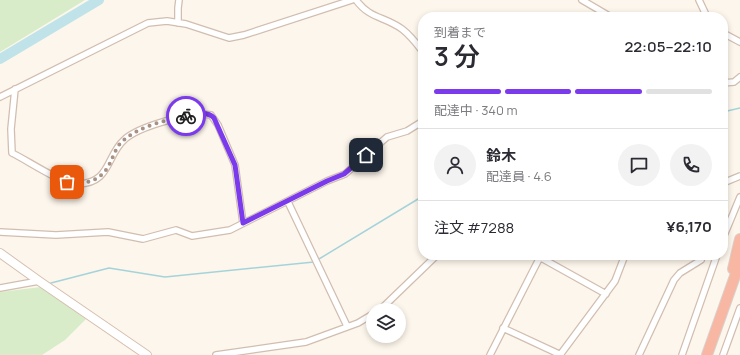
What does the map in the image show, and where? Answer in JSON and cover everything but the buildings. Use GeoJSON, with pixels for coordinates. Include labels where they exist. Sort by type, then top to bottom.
{"type":"FeatureCollection","features":[{"type":"Feature","properties":{"kind":"highway"},"geometry":{"type":"LineString","coordinates":[[720,319],[740,239]]}},
{"type":"Feature","properties":{"kind":"highway"},"geometry":{"type":"LineString","coordinates":[[707,355],[740,262]]}},
{"type":"Feature","properties":{"kind":"main road"},"geometry":{"type":"LineString","coordinates":[[0,252],[39,281],[148,355]]}},
{"type":"Feature","properties":{"kind":"street"},"geometry":{"type":"LineString","coordinates":[[178,23],[179,0]]}},
{"type":"Feature","properties":{"kind":"street"},"geometry":{"type":"LineString","coordinates":[[0,97],[143,24],[161,22],[178,23],[201,28],[229,38],[244,35],[352,0]]}},
{"type":"Feature","properties":{"kind":"street"},"geometry":{"type":"LineString","coordinates":[[356,0],[363,10],[389,21],[402,29],[418,47]]}},
{"type":"Feature","properties":{"kind":"street"},"geometry":{"type":"LineString","coordinates":[[582,0],[602,12]]}},
{"type":"Feature","properties":{"kind":"street"},"geometry":{"type":"LineString","coordinates":[[699,0],[705,12]]}},
{"type":"Feature","properties":{"kind":"street"},"geometry":{"type":"LineString","coordinates":[[728,36],[740,42]]}},
{"type":"Feature","properties":{"kind":"street"},"geometry":{"type":"LineString","coordinates":[[728,83],[734,82],[740,77]]}},
{"type":"Feature","properties":{"kind":"street"},"geometry":{"type":"LineString","coordinates":[[15,89],[11,129],[12,153],[67,182],[77,185],[97,179],[104,173],[109,166],[118,146],[125,138],[173,118],[191,115],[211,115],[218,125],[235,165],[243,223]]}},
{"type":"Feature","properties":{"kind":"street"},"geometry":{"type":"LineString","coordinates":[[0,232],[56,235],[108,232],[143,239],[176,230],[192,236],[230,230],[327,181],[344,174],[387,137],[408,131],[418,124]]}},
{"type":"Feature","properties":{"kind":"street"},"geometry":{"type":"LineString","coordinates":[[728,181],[740,176]]}},
{"type":"Feature","properties":{"kind":"street"},"geometry":{"type":"LineString","coordinates":[[728,226],[740,197]]}},
{"type":"Feature","properties":{"kind":"street"},"geometry":{"type":"LineString","coordinates":[[288,202],[347,326]]}},
{"type":"Feature","properties":{"kind":"street"},"geometry":{"type":"LineString","coordinates":[[387,303],[432,260]]}},
{"type":"Feature","properties":{"kind":"street"},"geometry":{"type":"LineString","coordinates":[[490,355],[536,260]]}},
{"type":"Feature","properties":{"kind":"street"},"geometry":{"type":"LineString","coordinates":[[545,260],[606,294]]}},
{"type":"Feature","properties":{"kind":"street"},"geometry":{"type":"LineString","coordinates":[[503,328],[560,355],[615,281],[623,260]]}},
{"type":"Feature","properties":{"kind":"street"},"geometry":{"type":"LineString","coordinates":[[639,355],[674,280],[680,273],[701,260]]}},
{"type":"Feature","properties":{"kind":"street"},"geometry":{"type":"LineString","coordinates":[[682,355],[715,260]]}},
{"type":"Feature","properties":{"kind":"street"},"geometry":{"type":"LineString","coordinates":[[0,288],[39,281]]}},
{"type":"Feature","properties":{"kind":"street"},"geometry":{"type":"LineString","coordinates":[[723,355],[740,308]]}},
{"type":"Feature","properties":{"kind":"street"},"geometry":{"type":"LineString","coordinates":[[216,355],[306,342],[366,317]]}},
{"type":"Feature","properties":{"kind":"green space"},"geometry":{"type":"Polygon","coordinates":[[[0,0],[85,0],[0,52],[0,0]]]}},
{"type":"Feature","properties":{"kind":"green space"},"geometry":{"type":"Polygon","coordinates":[[[41,287],[86,319],[65,340],[42,355],[0,355],[0,292],[41,287]]]}},
{"type":"Feature","properties":{"kind":"waterway"},"geometry":{"type":"LineString","coordinates":[[0,59],[99,0]]}},
{"type":"Feature","properties":{"kind":"waterway"},"geometry":{"type":"LineString","coordinates":[[728,111],[740,108]]}},
{"type":"Feature","properties":{"kind":"waterway"},"geometry":{"type":"LineString","coordinates":[[51,283],[109,268],[165,277],[314,262],[418,199]]}},
{"type":"Feature","properties":{"kind":"way so far"},"geometry":{"type":"LineString","coordinates":[[67,182],[77,185],[97,179],[109,166],[118,146],[125,138],[173,118],[186,116]]}},
{"type":"Feature","properties":{"kind":"route"},"geometry":{"type":"LineString","coordinates":[[186,116],[211,115],[218,125],[235,165],[243,223],[344,174],[366,155]]}}]}
